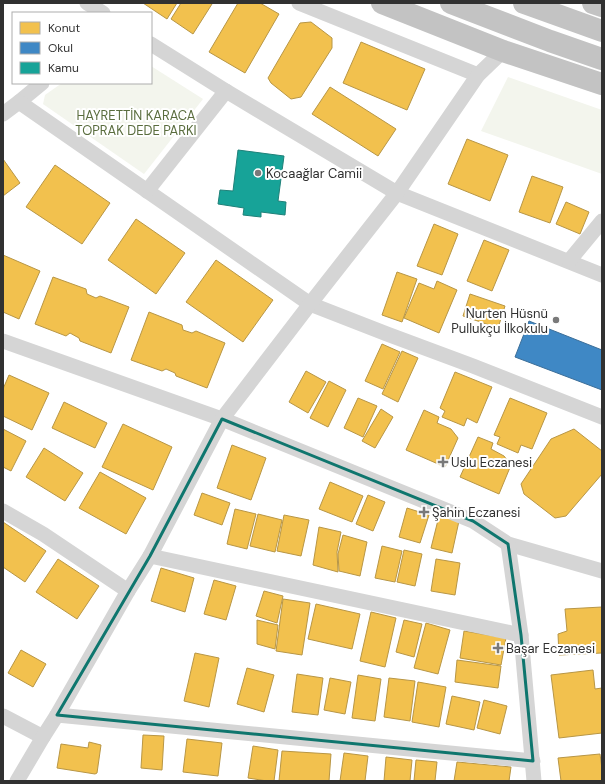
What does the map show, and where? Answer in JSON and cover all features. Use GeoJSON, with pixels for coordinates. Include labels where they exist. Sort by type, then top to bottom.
{"type":"FeatureCollection","features":[{"type":"Feature","properties":{"kind":"highway"},"geometry":{"type":"LineString","coordinates":[[382,3],[503,51],[602,84]]}},
{"type":"Feature","properties":{"kind":"highway"},"geometry":{"type":"LineString","coordinates":[[451,3],[550,41],[602,59]]}},
{"type":"Feature","properties":{"kind":"highway"},"geometry":{"type":"LineString","coordinates":[[524,3],[602,31]]}},
{"type":"Feature","properties":{"kind":"highway"},"geometry":{"type":"LineString","coordinates":[[593,3],[602,6]]}},
{"type":"Feature","properties":{"kind":"street"},"geometry":{"type":"LineString","coordinates":[[87,3],[100,12]]}},
{"type":"Feature","properties":{"kind":"street"},"geometry":{"type":"LineString","coordinates":[[299,3],[478,75]]}},
{"type":"Feature","properties":{"kind":"street"},"geometry":{"type":"LineString","coordinates":[[152,45],[226,91],[397,193],[602,275]]}},
{"type":"Feature","properties":{"kind":"street"},"geometry":{"type":"LineString","coordinates":[[17,781],[150,556],[222,419],[397,193],[478,75],[503,51]]}},
{"type":"Feature","properties":{"kind":"street"},"geometry":{"type":"LineString","coordinates":[[3,114],[41,84]]}},
{"type":"Feature","properties":{"kind":"street"},"geometry":{"type":"LineString","coordinates":[[147,191],[226,91]]}},
{"type":"Feature","properties":{"kind":"street"},"geometry":{"type":"LineString","coordinates":[[19,102],[310,304],[602,417]]}},
{"type":"Feature","properties":{"kind":"street"},"geometry":{"type":"LineString","coordinates":[[569,261],[602,221]]}},
{"type":"Feature","properties":{"kind":"street"},"geometry":{"type":"LineString","coordinates":[[3,341],[222,419],[473,521],[508,544],[602,571]]}},
{"type":"Feature","properties":{"kind":"street"},"geometry":{"type":"LineString","coordinates":[[3,511],[43,534],[128,591]]}},
{"type":"Feature","properties":{"kind":"street"},"geometry":{"type":"LineString","coordinates":[[508,544],[521,635],[534,781]]}},
{"type":"Feature","properties":{"kind":"street"},"geometry":{"type":"LineString","coordinates":[[150,556],[521,635]]}},
{"type":"Feature","properties":{"kind":"street"},"geometry":{"type":"LineString","coordinates":[[57,715],[533,761]]}},
{"type":"Feature","properties":{"kind":"street"},"geometry":{"type":"LineString","coordinates":[[3,716],[43,737]]}},
{"type":"Feature","properties":{"kind":"highlighted area"},"geometry":{"type":"Polygon","coordinates":[[[222,419],[473,521],[508,544],[521,635],[533,761],[57,715],[150,556],[222,419]]]}},
{"type":"Feature","properties":{"kind":"green space","name":"HAYRETTİN KARACA TOPRAK DEDE PARKI"},"geometry":{"type":"Polygon","coordinates":[[[152,67],[203,99],[144,174],[43,104],[45,95],[61,84],[152,84],[152,67]]]}},
{"type":"Feature","properties":{"kind":"green space"},"geometry":{"type":"Polygon","coordinates":[[[508,77],[602,110],[602,174],[481,131],[508,77]]]}},
{"type":"Feature","properties":{"kind":"building: Konut"},"geometry":{"type":"Polygon","coordinates":[[[143,3],[177,3],[167,19],[143,3]]]}},
{"type":"Feature","properties":{"kind":"building: Konut"},"geometry":{"type":"Polygon","coordinates":[[[181,3],[212,4],[193,34],[171,19],[181,3]]]}},
{"type":"Feature","properties":{"kind":"building: Konut"},"geometry":{"type":"Polygon","coordinates":[[[238,3],[260,3],[279,14],[245,73],[209,52],[238,3]]]}},
{"type":"Feature","properties":{"kind":"building: Konut"},"geometry":{"type":"Polygon","coordinates":[[[311,22],[332,38],[332,48],[301,97],[291,99],[271,83],[268,78],[300,23],[311,22]]]}},
{"type":"Feature","properties":{"kind":"building: Konut"},"geometry":{"type":"Polygon","coordinates":[[[361,42],[425,69],[407,110],[343,83],[361,42]]]}},
{"type":"Feature","properties":{"kind":"building: Konut"},"geometry":{"type":"Polygon","coordinates":[[[330,87],[396,129],[378,156],[312,114],[330,87]]]}},
{"type":"Feature","properties":{"kind":"building: Konut"},"geometry":{"type":"Polygon","coordinates":[[[467,139],[508,155],[490,201],[448,184],[467,139]]]}},
{"type":"Feature","properties":{"kind":"building: Konut"},"geometry":{"type":"Polygon","coordinates":[[[3,159],[20,183],[3,196],[3,159]]]}},
{"type":"Feature","properties":{"kind":"building: Konut"},"geometry":{"type":"Polygon","coordinates":[[[55,165],[110,203],[82,244],[26,207],[55,165]]]}},
{"type":"Feature","properties":{"kind":"building: Konut"},"geometry":{"type":"Polygon","coordinates":[[[532,176],[563,187],[550,223],[519,212],[532,176]]]}},
{"type":"Feature","properties":{"kind":"building: Konut"},"geometry":{"type":"Polygon","coordinates":[[[566,202],[589,212],[580,234],[556,224],[566,202]]]}},
{"type":"Feature","properties":{"kind":"building: Konut"},"geometry":{"type":"Polygon","coordinates":[[[136,219],[185,253],[156,294],[108,260],[136,219]]]}},
{"type":"Feature","properties":{"kind":"building: Konut"},"geometry":{"type":"Polygon","coordinates":[[[434,224],[458,234],[442,275],[417,266],[434,224]]]}},
{"type":"Feature","properties":{"kind":"building: Konut"},"geometry":{"type":"Polygon","coordinates":[[[484,240],[509,250],[492,291],[467,281],[484,240]]]}},
{"type":"Feature","properties":{"kind":"building: Konut"},"geometry":{"type":"Polygon","coordinates":[[[3,255],[40,271],[19,319],[3,312],[3,255]]]}},
{"type":"Feature","properties":{"kind":"building: Konut"},"geometry":{"type":"Polygon","coordinates":[[[216,260],[273,300],[243,342],[186,302],[216,260]]]}},
{"type":"Feature","properties":{"kind":"building: Konut"},"geometry":{"type":"Polygon","coordinates":[[[397,272],[417,279],[402,322],[382,315],[397,272]]]}},
{"type":"Feature","properties":{"kind":"building: Konut"},"geometry":{"type":"Polygon","coordinates":[[[53,277],[86,289],[87,294],[96,298],[100,296],[129,307],[111,353],[80,341],[79,338],[70,333],[66,336],[35,324],[53,277]]]}},
{"type":"Feature","properties":{"kind":"building: Konut"},"geometry":{"type":"Polygon","coordinates":[[[437,281],[457,290],[439,333],[404,318],[419,283],[434,289],[437,281]]]}},
{"type":"Feature","properties":{"kind":"building: Konut"},"geometry":{"type":"Polygon","coordinates":[[[470,294],[505,306],[498,328],[463,316],[470,294]]]}},
{"type":"Feature","properties":{"kind":"building: Konut"},"geometry":{"type":"Polygon","coordinates":[[[149,312],[182,325],[183,330],[192,333],[196,331],[225,343],[207,388],[176,376],[175,373],[166,369],[162,371],[131,360],[149,312]]]}},
{"type":"Feature","properties":{"kind":"building: Konut"},"geometry":{"type":"Polygon","coordinates":[[[382,344],[400,352],[383,389],[365,381],[382,344]]]}},
{"type":"Feature","properties":{"kind":"building: Konut"},"geometry":{"type":"Polygon","coordinates":[[[402,351],[418,358],[398,402],[382,394],[402,351]]]}},
{"type":"Feature","properties":{"kind":"building: Konut"},"geometry":{"type":"Polygon","coordinates":[[[306,371],[326,382],[308,413],[289,402],[306,371]]]}},
{"type":"Feature","properties":{"kind":"building: Konut"},"geometry":{"type":"Polygon","coordinates":[[[455,372],[492,387],[477,423],[467,418],[464,426],[442,417],[445,411],[440,408],[455,372]]]}},
{"type":"Feature","properties":{"kind":"building: Konut"},"geometry":{"type":"Polygon","coordinates":[[[9,375],[49,393],[32,430],[3,416],[3,389],[9,375]]]}},
{"type":"Feature","properties":{"kind":"building: Konut"},"geometry":{"type":"Polygon","coordinates":[[[329,381],[346,390],[328,427],[310,418],[329,381]]]}},
{"type":"Feature","properties":{"kind":"building: Konut"},"geometry":{"type":"Polygon","coordinates":[[[358,398],[377,406],[363,437],[344,428],[358,398]]]}},
{"type":"Feature","properties":{"kind":"building: Konut"},"geometry":{"type":"Polygon","coordinates":[[[510,398],[547,413],[532,449],[521,445],[518,453],[497,444],[500,437],[494,435],[510,398]]]}},
{"type":"Feature","properties":{"kind":"building: Konut"},"geometry":{"type":"Polygon","coordinates":[[[64,402],[107,423],[95,448],[52,428],[64,402]]]}},
{"type":"Feature","properties":{"kind":"building: Konut"},"geometry":{"type":"Polygon","coordinates":[[[381,409],[393,417],[375,448],[362,441],[381,409]]]}},
{"type":"Feature","properties":{"kind":"building: Konut"},"geometry":{"type":"Polygon","coordinates":[[[424,410],[439,417],[437,423],[451,429],[458,438],[445,467],[406,450],[424,410]]]}},
{"type":"Feature","properties":{"kind":"building: Konut"},"geometry":{"type":"Polygon","coordinates":[[[123,424],[172,447],[153,490],[102,467],[123,424]]]}},
{"type":"Feature","properties":{"kind":"building: Konut"},"geometry":{"type":"Polygon","coordinates":[[[3,429],[26,441],[11,471],[3,467],[3,429]]]}},
{"type":"Feature","properties":{"kind":"building: Konut"},"geometry":{"type":"Polygon","coordinates":[[[574,429],[602,451],[602,474],[566,516],[555,518],[524,494],[521,484],[551,439],[574,429]]]}},
{"type":"Feature","properties":{"kind":"building: Konut"},"geometry":{"type":"Polygon","coordinates":[[[478,437],[493,443],[491,449],[504,456],[511,465],[499,494],[460,477],[478,437]]]}},
{"type":"Feature","properties":{"kind":"building: Konut"},"geometry":{"type":"Polygon","coordinates":[[[232,445],[266,458],[251,500],[217,488],[232,445]]]}},
{"type":"Feature","properties":{"kind":"building: Konut"},"geometry":{"type":"Polygon","coordinates":[[[44,448],[83,473],[65,501],[26,477],[44,448]]]}},
{"type":"Feature","properties":{"kind":"building: Konut"},"geometry":{"type":"Polygon","coordinates":[[[100,472],[146,498],[126,534],[79,508],[100,472]]]}},
{"type":"Feature","properties":{"kind":"building: Konut"},"geometry":{"type":"Polygon","coordinates":[[[330,482],[363,496],[352,522],[319,509],[330,482]]]}},
{"type":"Feature","properties":{"kind":"building: Konut"},"geometry":{"type":"Polygon","coordinates":[[[202,493],[230,503],[222,525],[194,515],[202,493]]]}},
{"type":"Feature","properties":{"kind":"building: Konut"},"geometry":{"type":"Polygon","coordinates":[[[368,495],[385,502],[373,531],[356,524],[368,495]]]}},
{"type":"Feature","properties":{"kind":"building: Konut"},"geometry":{"type":"Polygon","coordinates":[[[407,508],[429,515],[420,543],[399,537],[407,508]]]}},
{"type":"Feature","properties":{"kind":"building: Konut"},"geometry":{"type":"Polygon","coordinates":[[[235,509],[256,514],[247,549],[227,544],[235,509]]]}},
{"type":"Feature","properties":{"kind":"building: Konut"},"geometry":{"type":"Polygon","coordinates":[[[258,514],[282,520],[275,552],[250,546],[258,514]]]}},
{"type":"Feature","properties":{"kind":"building: Konut"},"geometry":{"type":"Polygon","coordinates":[[[284,515],[309,520],[301,556],[277,551],[284,515]]]}},
{"type":"Feature","properties":{"kind":"building: Konut"},"geometry":{"type":"Polygon","coordinates":[[[439,516],[459,521],[452,553],[431,548],[439,516]]]}},
{"type":"Feature","properties":{"kind":"building: Konut"},"geometry":{"type":"Polygon","coordinates":[[[3,522],[46,551],[25,582],[3,567],[3,522]]]}},
{"type":"Feature","properties":{"kind":"building: Konut"},"geometry":{"type":"Polygon","coordinates":[[[319,527],[341,532],[337,552],[338,572],[313,565],[319,527]]]}},
{"type":"Feature","properties":{"kind":"building: Konut"},"geometry":{"type":"Polygon","coordinates":[[[343,535],[367,542],[360,576],[339,571],[338,554],[343,535]]]}},
{"type":"Feature","properties":{"kind":"building: Konut"},"geometry":{"type":"Polygon","coordinates":[[[382,546],[402,551],[395,582],[375,578],[382,546]]]}},
{"type":"Feature","properties":{"kind":"building: Konut"},"geometry":{"type":"Polygon","coordinates":[[[404,550],[422,554],[415,586],[397,582],[404,550]]]}},
{"type":"Feature","properties":{"kind":"building: Konut"},"geometry":{"type":"Polygon","coordinates":[[[58,559],[99,586],[77,619],[36,592],[58,559]]]}},
{"type":"Feature","properties":{"kind":"building: Konut"},"geometry":{"type":"Polygon","coordinates":[[[436,559],[460,563],[455,595],[431,591],[436,559]]]}},
{"type":"Feature","properties":{"kind":"building: Konut"},"geometry":{"type":"Polygon","coordinates":[[[161,568],[194,578],[185,612],[151,601],[161,568]]]}},
{"type":"Feature","properties":{"kind":"building: Konut"},"geometry":{"type":"Polygon","coordinates":[[[214,580],[236,586],[226,620],[204,614],[214,580]]]}},
{"type":"Feature","properties":{"kind":"building: Konut"},"geometry":{"type":"Polygon","coordinates":[[[264,591],[283,596],[277,623],[256,616],[264,591]]]}},
{"type":"Feature","properties":{"kind":"building: Konut"},"geometry":{"type":"Polygon","coordinates":[[[283,599],[310,603],[302,655],[276,651],[283,599]]]}},
{"type":"Feature","properties":{"kind":"building: Konut"},"geometry":{"type":"Polygon","coordinates":[[[316,604],[360,614],[352,649],[308,639],[316,604]]]}},
{"type":"Feature","properties":{"kind":"building: Konut"},"geometry":{"type":"Polygon","coordinates":[[[602,607],[602,653],[559,655],[558,634],[567,631],[565,609],[602,607]]]}},
{"type":"Feature","properties":{"kind":"building: Konut"},"geometry":{"type":"Polygon","coordinates":[[[371,612],[396,618],[385,667],[360,661],[371,612]]]}},
{"type":"Feature","properties":{"kind":"building: Konut"},"geometry":{"type":"Polygon","coordinates":[[[257,620],[278,625],[275,649],[257,644],[257,620]]]}},
{"type":"Feature","properties":{"kind":"building: Konut"},"geometry":{"type":"Polygon","coordinates":[[[404,620],[422,624],[414,657],[396,652],[404,620]]]}},
{"type":"Feature","properties":{"kind":"building: Konut"},"geometry":{"type":"Polygon","coordinates":[[[426,623],[450,630],[438,674],[414,668],[426,623]]]}},
{"type":"Feature","properties":{"kind":"building: Konut"},"geometry":{"type":"Polygon","coordinates":[[[464,631],[506,638],[501,665],[460,658],[464,631]]]}},
{"type":"Feature","properties":{"kind":"building: Konut"},"geometry":{"type":"Polygon","coordinates":[[[21,650],[46,664],[33,687],[8,673],[21,650]]]}},
{"type":"Feature","properties":{"kind":"building: Konut"},"geometry":{"type":"Polygon","coordinates":[[[195,653],[219,658],[209,707],[184,701],[195,653]]]}},
{"type":"Feature","properties":{"kind":"building: Konut"},"geometry":{"type":"Polygon","coordinates":[[[457,660],[501,666],[498,688],[455,682],[457,660]]]}},
{"type":"Feature","properties":{"kind":"building: Konut"},"geometry":{"type":"Polygon","coordinates":[[[247,668],[274,675],[264,712],[237,704],[247,668]]]}},
{"type":"Feature","properties":{"kind":"building: Konut"},"geometry":{"type":"Polygon","coordinates":[[[593,670],[595,689],[602,688],[602,733],[559,738],[551,675],[593,670]]]}},
{"type":"Feature","properties":{"kind":"building: Konut"},"geometry":{"type":"Polygon","coordinates":[[[297,674],[323,678],[318,715],[292,712],[297,674]]]}},
{"type":"Feature","properties":{"kind":"building: Konut"},"geometry":{"type":"Polygon","coordinates":[[[358,675],[381,679],[375,721],[352,718],[358,675]]]}},
{"type":"Feature","properties":{"kind":"building: Konut"},"geometry":{"type":"Polygon","coordinates":[[[330,678],[351,682],[345,714],[324,710],[330,678]]]}},
{"type":"Feature","properties":{"kind":"building: Konut"},"geometry":{"type":"Polygon","coordinates":[[[389,678],[415,681],[410,721],[384,717],[389,678]]]}},
{"type":"Feature","properties":{"kind":"building: Konut"},"geometry":{"type":"Polygon","coordinates":[[[418,682],[446,687],[439,727],[412,722],[418,682]]]}},
{"type":"Feature","properties":{"kind":"building: Konut"},"geometry":{"type":"Polygon","coordinates":[[[452,696],[480,702],[474,730],[446,724],[452,696]]]}},
{"type":"Feature","properties":{"kind":"building: Konut"},"geometry":{"type":"Polygon","coordinates":[[[484,700],[507,706],[500,734],[477,728],[484,700]]]}},
{"type":"Feature","properties":{"kind":"building: Konut"},"geometry":{"type":"Polygon","coordinates":[[[143,735],[164,736],[162,770],[141,768],[143,735]]]}},
{"type":"Feature","properties":{"kind":"building: Konut"},"geometry":{"type":"Polygon","coordinates":[[[187,739],[222,743],[218,776],[183,772],[187,739]]]}},
{"type":"Feature","properties":{"kind":"building: Konut"},"geometry":{"type":"Polygon","coordinates":[[[89,742],[101,745],[97,773],[95,774],[57,768],[61,744],[88,748],[89,742]]]}},
{"type":"Feature","properties":{"kind":"building: Konut"},"geometry":{"type":"Polygon","coordinates":[[[253,746],[278,750],[274,781],[248,778],[253,746]]]}},
{"type":"Feature","properties":{"kind":"building: Konut"},"geometry":{"type":"Polygon","coordinates":[[[282,751],[331,754],[329,781],[279,781],[282,751]]]}},
{"type":"Feature","properties":{"kind":"building: Konut"},"geometry":{"type":"Polygon","coordinates":[[[344,753],[368,756],[365,781],[340,781],[344,753]]]}},
{"type":"Feature","properties":{"kind":"building: Konut"},"geometry":{"type":"Polygon","coordinates":[[[600,754],[602,781],[561,781],[558,758],[600,754]]]}},
{"type":"Feature","properties":{"kind":"building: Konut"},"geometry":{"type":"Polygon","coordinates":[[[386,757],[412,760],[410,781],[384,781],[386,757]]]}},
{"type":"Feature","properties":{"kind":"building: Konut"},"geometry":{"type":"Polygon","coordinates":[[[416,760],[437,762],[435,781],[414,781],[416,760]]]}},
{"type":"Feature","properties":{"kind":"building: Konut"},"geometry":{"type":"Polygon","coordinates":[[[457,762],[511,767],[509,781],[454,781],[457,762]]]}},
{"type":"Feature","properties":{"kind":"building: Okul"},"geometry":{"type":"Polygon","coordinates":[[[529,321],[602,350],[602,390],[515,357],[529,321]]]}},
{"type":"Feature","properties":{"kind":"building: Kamu","name":"Kocaağlar Camii"},"geometry":{"type":"Polygon","coordinates":[[[238,150],[284,156],[278,201],[286,202],[285,215],[261,212],[261,217],[243,215],[244,208],[218,204],[220,190],[233,191],[238,150]]]}},
{"type":"Feature","properties":{"kind":"place","name":"Kocaağlar Camii"},"geometry":{"type":"Point","coordinates":[258,173]}},
{"type":"Feature","properties":{"kind":"place","name":"Nurten Hüsnü Pullukçu İlkokulu"},"geometry":{"type":"Point","coordinates":[556,320]}},
{"type":"Feature","properties":{"kind":"place","name":"Uslu Eczanesi"},"geometry":{"type":"Point","coordinates":[443,462]}},
{"type":"Feature","properties":{"kind":"place","name":"Şahin Eczanesi"},"geometry":{"type":"Point","coordinates":[424,512]}},
{"type":"Feature","properties":{"kind":"place","name":"Başar Eczanesi"},"geometry":{"type":"Point","coordinates":[498,648]}}]}
